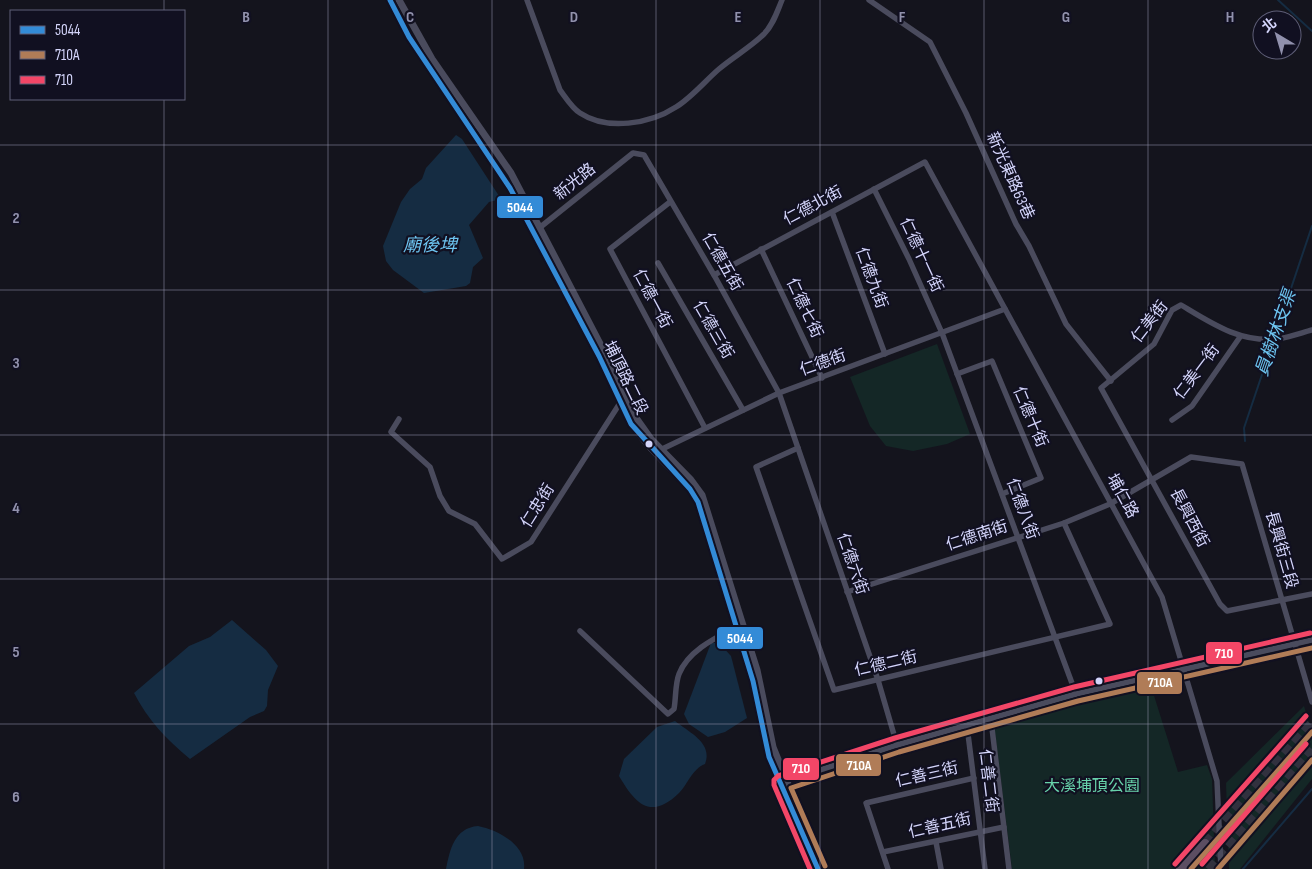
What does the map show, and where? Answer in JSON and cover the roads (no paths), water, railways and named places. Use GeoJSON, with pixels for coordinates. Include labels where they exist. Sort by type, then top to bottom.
{"type":"FeatureCollection","features":[{"type":"Feature","properties":{"kind":"highway"},"geometry":{"type":"LineString","coordinates":[[1181,869],[1205,844]]}},
{"type":"Feature","properties":{"kind":"street","name":"埔頂路二段"},"geometry":{"type":"LineString","coordinates":[[390,0],[409,37],[504,178],[536,230],[607,357],[623,401],[658,451],[690,489],[700,508],[753,681],[769,757],[784,782],[825,869]]}},
{"type":"Feature","properties":{"kind":"street","name":"埔頂路二段"},"geometry":{"type":"LineString","coordinates":[[399,0],[432,59],[510,172],[536,230]]}},
{"type":"Feature","properties":{"kind":"street"},"geometry":{"type":"LineString","coordinates":[[527,0],[560,90],[568,101],[579,113],[591,119],[627,123],[643,121],[676,107],[764,34],[773,22],[782,0]]}},
{"type":"Feature","properties":{"kind":"street","name":"新光東路63巷"},"geometry":{"type":"LineString","coordinates":[[868,0],[930,42],[966,113],[1016,224],[1029,246],[1066,324],[1110,381]]}},
{"type":"Feature","properties":{"kind":"street","name":"新光路"},"geometry":{"type":"LineString","coordinates":[[536,230],[633,153]]}},
{"type":"Feature","properties":{"kind":"street","name":"仁德五街"},"geometry":{"type":"LineString","coordinates":[[633,153],[644,155],[714,275],[779,393]]}},
{"type":"Feature","properties":{"kind":"street","name":"仁德北街"},"geometry":{"type":"LineString","coordinates":[[714,275],[926,162]]}},
{"type":"Feature","properties":{"kind":"street","name":"埔仁路"},"geometry":{"type":"LineString","coordinates":[[926,162],[1162,597],[1218,781],[1221,869]]}},
{"type":"Feature","properties":{"kind":"street","name":"仁德十一街"},"geometry":{"type":"LineString","coordinates":[[874,189],[909,259],[942,333]]}},
{"type":"Feature","properties":{"kind":"street","name":"仁德一街"},"geometry":{"type":"LineString","coordinates":[[670,202],[610,249],[705,428]]}},
{"type":"Feature","properties":{"kind":"street","name":"仁德九街"},"geometry":{"type":"LineString","coordinates":[[832,212],[885,354]]}},
{"type":"Feature","properties":{"kind":"street","name":"仁德七街"},"geometry":{"type":"LineString","coordinates":[[761,250],[822,378]]}},
{"type":"Feature","properties":{"kind":"street","name":"仁德三街"},"geometry":{"type":"LineString","coordinates":[[658,263],[743,410]]}},
{"type":"Feature","properties":{"kind":"street","name":"仁美街"},"geometry":{"type":"LineString","coordinates":[[1101,388],[1154,344],[1172,310],[1181,305],[1221,329],[1240,337],[1273,339],[1312,330]]}},
{"type":"Feature","properties":{"kind":"street","name":"仁德街"},"geometry":{"type":"LineString","coordinates":[[658,451],[779,393],[1005,308]]}},
{"type":"Feature","properties":{"kind":"street","name":"仁德八街"},"geometry":{"type":"LineString","coordinates":[[942,333],[1076,694]]}},
{"type":"Feature","properties":{"kind":"street","name":"仁美一街"},"geometry":{"type":"LineString","coordinates":[[1172,420],[1192,406],[1240,337]]}},
{"type":"Feature","properties":{"kind":"street","name":"仁德十街"},"geometry":{"type":"LineString","coordinates":[[958,374],[992,361],[1041,478],[1002,494]]}},
{"type":"Feature","properties":{"kind":"street","name":"長興西街"},"geometry":{"type":"LineString","coordinates":[[1101,388],[1220,604],[1227,611],[1282,602]]}},
{"type":"Feature","properties":{"kind":"street","name":"仁德六街"},"geometry":{"type":"LineString","coordinates":[[779,393],[878,680],[897,745]]}},
{"type":"Feature","properties":{"kind":"street","name":"仁忠街"},"geometry":{"type":"LineString","coordinates":[[399,419],[391,432],[430,467],[440,496],[449,511],[475,524],[502,559],[531,542],[623,401]]}},
{"type":"Feature","properties":{"kind":"street","name":"仁德二街"},"geometry":{"type":"LineString","coordinates":[[798,448],[756,468],[834,690],[1110,624],[1064,523]]}},
{"type":"Feature","properties":{"kind":"street","name":"埔頂路二段"},"geometry":{"type":"LineString","coordinates":[[658,451],[691,480],[702,495],[757,670],[774,747],[784,782],[818,869]]}},
{"type":"Feature","properties":{"kind":"street","name":"仁德南街"},"geometry":{"type":"LineString","coordinates":[[847,592],[1064,523],[1110,504],[1191,457]]}},
{"type":"Feature","properties":{"kind":"street","name":"長興街三段"},"geometry":{"type":"LineString","coordinates":[[1191,457],[1242,464],[1312,702]]}},
{"type":"Feature","properties":{"kind":"street"},"geometry":{"type":"LineString","coordinates":[[1282,602],[1312,594]]}},
{"type":"Feature","properties":{"kind":"street"},"geometry":{"type":"LineString","coordinates":[[580,631],[668,714],[674,709],[679,675],[686,664],[709,642],[736,627]]}},
{"type":"Feature","properties":{"kind":"street"},"geometry":{"type":"LineString","coordinates":[[784,782],[897,745],[1076,694],[1312,640]]}},
{"type":"Feature","properties":{"kind":"street"},"geometry":{"type":"LineString","coordinates":[[990,720],[1009,869]]}},
{"type":"Feature","properties":{"kind":"street","name":"仁善二街"},"geometry":{"type":"LineString","coordinates":[[967,726],[985,869]]}},
{"type":"Feature","properties":{"kind":"street","name":"仁善三街"},"geometry":{"type":"LineString","coordinates":[[888,869],[866,803],[974,778]]}},
{"type":"Feature","properties":{"kind":"street","name":"仁善五街"},"geometry":{"type":"LineString","coordinates":[[883,852],[1004,827]]}},
{"type":"Feature","properties":{"kind":"street"},"geometry":{"type":"LineString","coordinates":[[936,842],[941,869]]}},
{"type":"Feature","properties":{"kind":"water","name":"廟後埤"},"geometry":{"type":"Polygon","coordinates":[[[456,135],[462,139],[501,199],[489,202],[469,225],[483,258],[473,267],[470,283],[466,286],[424,293],[393,270],[386,261],[383,246],[401,202],[410,189],[422,179],[426,168],[456,135]]]}},
{"type":"Feature","properties":{"kind":"water"},"geometry":{"type":"Polygon","coordinates":[[[232,620],[266,650],[278,666],[268,690],[267,706],[264,711],[250,717],[190,759],[158,729],[134,693],[189,646],[210,637],[232,620]]]}},
{"type":"Feature","properties":{"kind":"water"},"geometry":{"type":"Polygon","coordinates":[[[711,643],[719,643],[731,656],[747,718],[725,732],[708,737],[689,724],[684,714],[711,643]]]}},
{"type":"Feature","properties":{"kind":"water"},"geometry":{"type":"Polygon","coordinates":[[[675,721],[703,744],[707,757],[705,764],[697,769],[679,793],[669,801],[660,806],[651,807],[644,805],[637,801],[619,776],[624,759],[657,727],[675,721]]]}},
{"type":"Feature","properties":{"kind":"water"},"geometry":{"type":"Polygon","coordinates":[[[478,826],[494,831],[510,840],[521,853],[524,860],[524,869],[446,869],[449,855],[458,835],[463,831],[478,826]]]}},
{"type":"Feature","properties":{"kind":"waterway","name":"員樹林支渠"},"geometry":{"type":"LineString","coordinates":[[1278,0],[1312,31]]}},
{"type":"Feature","properties":{"kind":"waterway","name":"員樹林支渠"},"geometry":{"type":"LineString","coordinates":[[1245,441],[1244,428],[1312,226]]}},
{"type":"Feature","properties":{"kind":"waterway"},"geometry":{"type":"LineString","coordinates":[[1243,869],[1312,789]]}},
{"type":"Feature","properties":{"kind":"tunnel"},"geometry":{"type":"LineString","coordinates":[[1205,844],[1312,721]]}},
{"type":"Feature","properties":{"kind":"tunnel"},"geometry":{"type":"LineString","coordinates":[[1208,869],[1312,749]]}},
{"type":"Feature","properties":{"kind":"park label","name":"大溪埔頂公園"},"geometry":{"type":"Point","coordinates":[1092,786]}}]}
